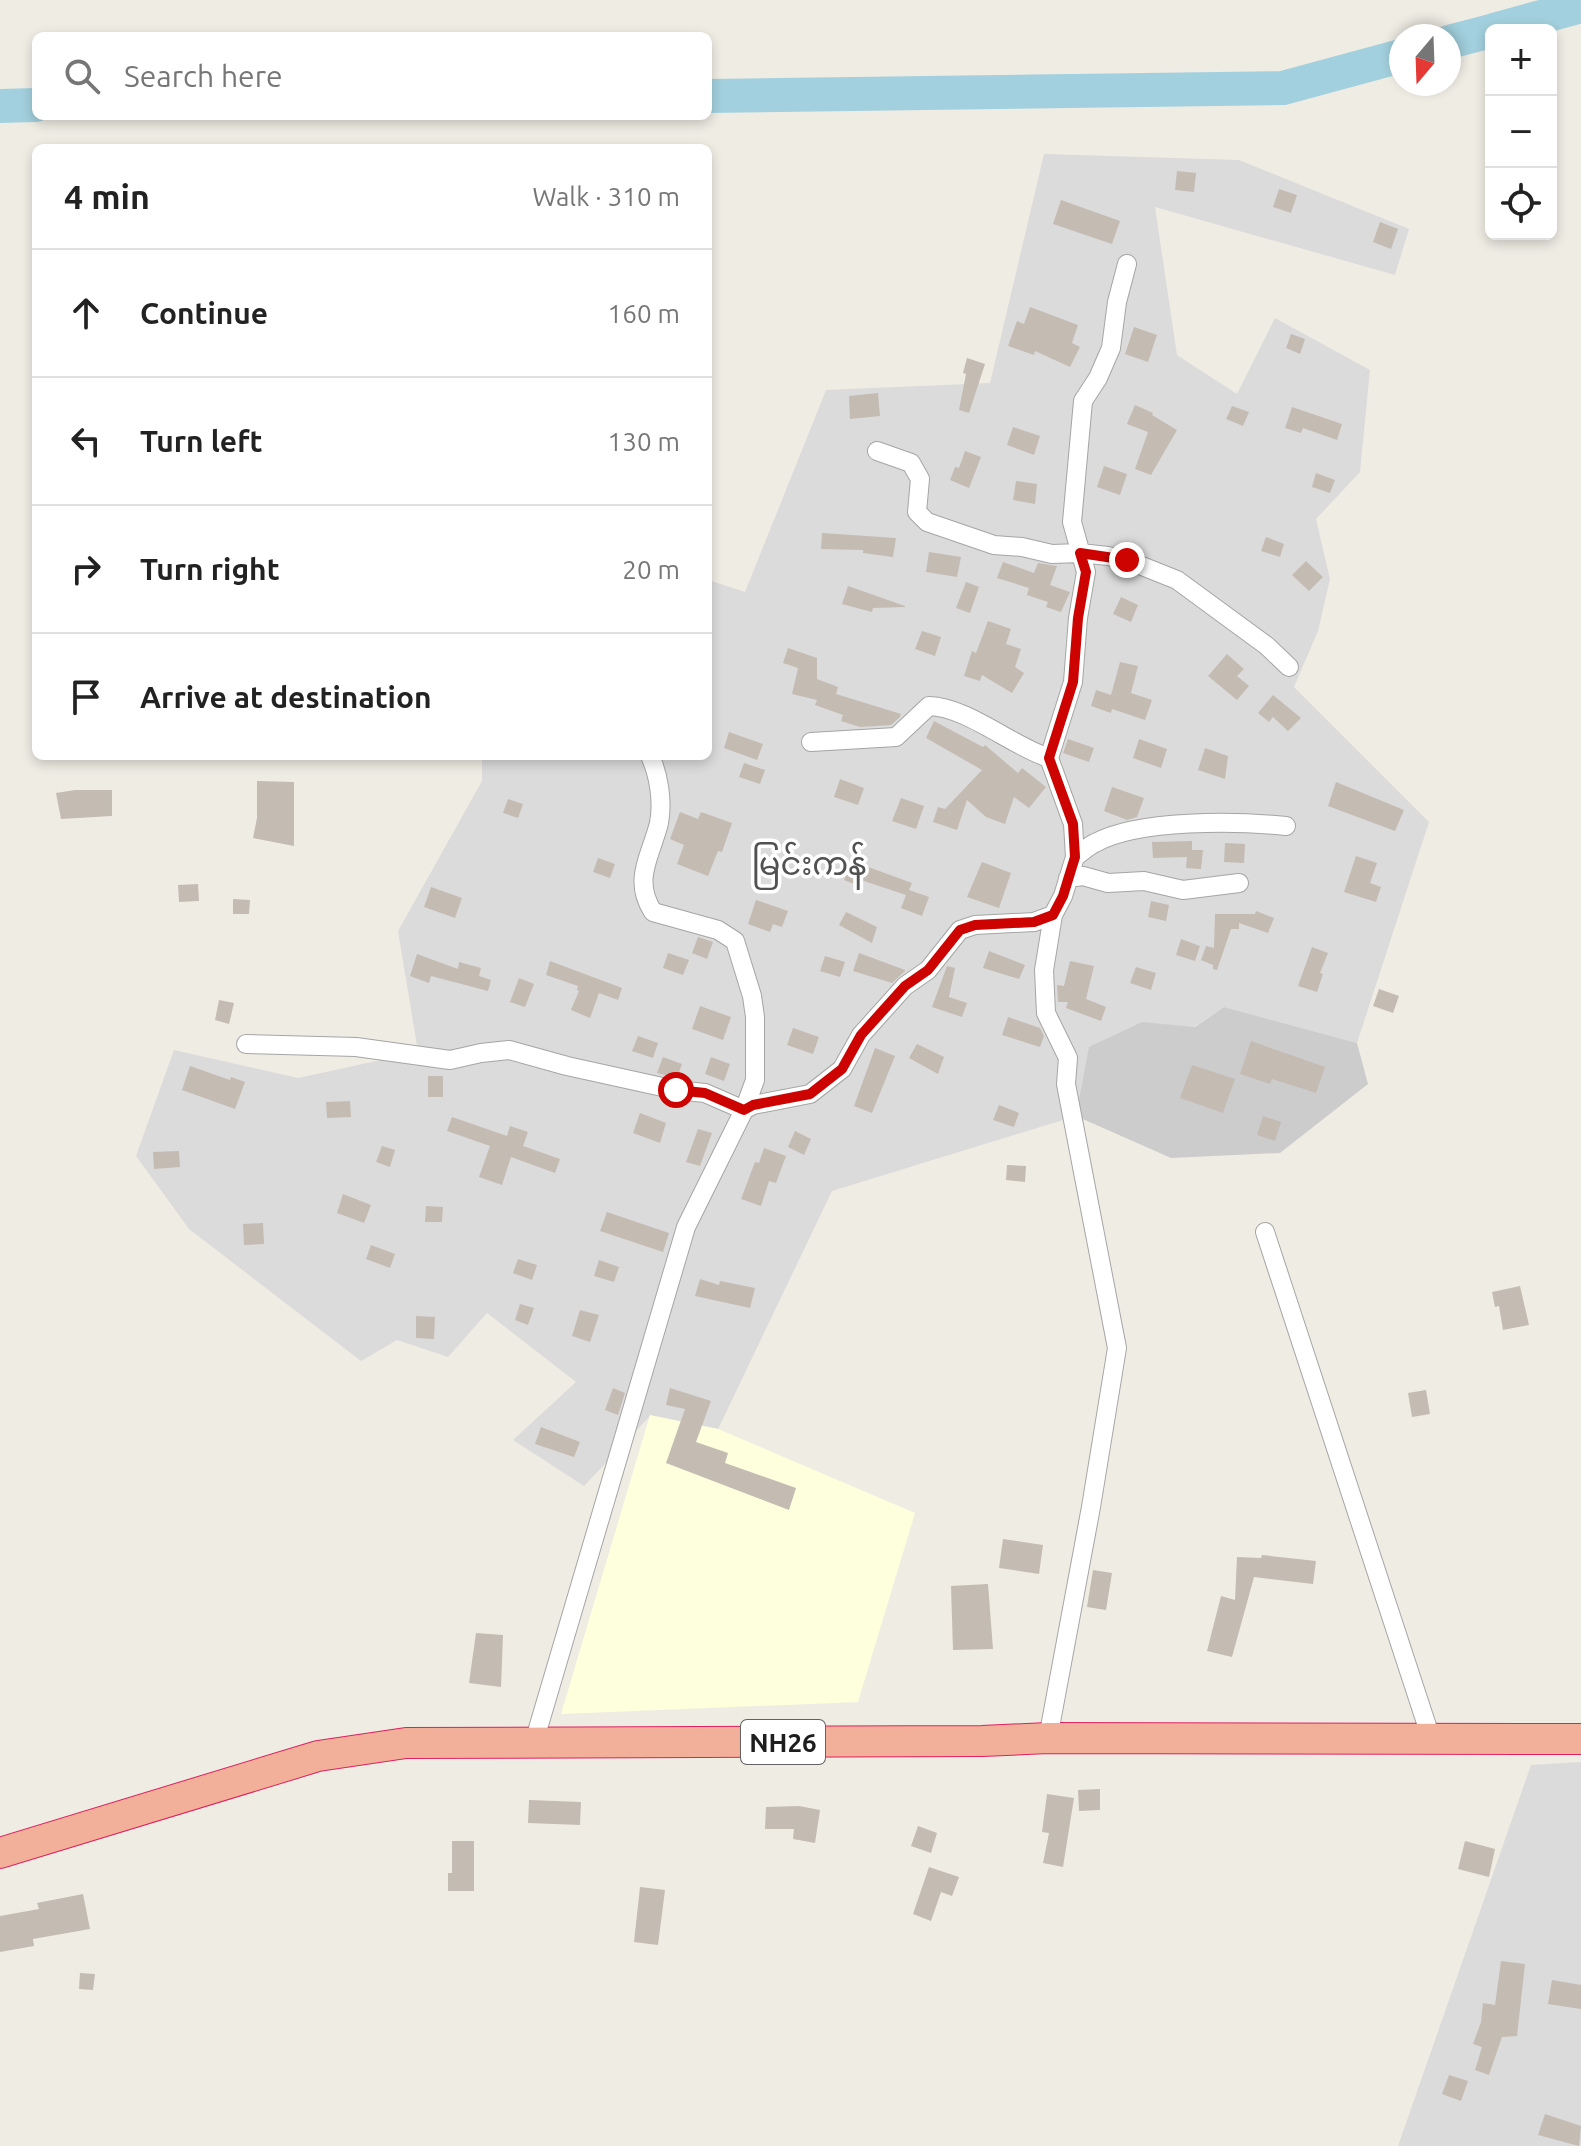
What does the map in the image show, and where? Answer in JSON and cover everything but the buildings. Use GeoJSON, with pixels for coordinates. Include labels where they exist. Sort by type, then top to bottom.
{"type":"FeatureCollection","features":[{"type":"Feature","properties":{"kind":"highway","name":"NH26"},"geometry":{"type":"LineString","coordinates":[[0,1853],[318,1756],[406,1743],[1048,1738],[1581,1739]]}},
{"type":"Feature","properties":{"kind":"street"},"geometry":{"type":"LineString","coordinates":[[1048,1738],[1117,1348],[1066,1084],[1068,1058],[1046,1013],[1044,970],[1053,915],[1063,896],[1075,857],[1073,824],[1049,758],[1073,682],[1078,618],[1086,572],[1072,522],[1083,401],[1098,378],[1111,348],[1117,302],[1127,264]]}},
{"type":"Feature","properties":{"kind":"street"},"geometry":{"type":"LineString","coordinates":[[877,451],[911,463],[920,479],[917,512],[927,522],[994,545],[1052,554],[1080,553],[1127,560],[1177,580],[1267,646],[1289,667]]}},
{"type":"Feature","properties":{"kind":"street"},"geometry":{"type":"LineString","coordinates":[[811,742],[896,737],[929,706],[945,706],[1049,758]]}},
{"type":"Feature","properties":{"kind":"street"},"geometry":{"type":"LineString","coordinates":[[534,1742],[686,1227],[744,1110],[755,1080],[755,1017],[747,977],[735,941],[718,930],[653,912],[644,897],[643,871],[659,821],[658,775],[652,760]]}},
{"type":"Feature","properties":{"kind":"street"},"geometry":{"type":"LineString","coordinates":[[1075,857],[1095,843],[1145,828],[1237,824],[1286,826]]}},
{"type":"Feature","properties":{"kind":"street"},"geometry":{"type":"LineString","coordinates":[[1068,878],[1083,876],[1108,883],[1144,881],[1183,890],[1239,883]]}},
{"type":"Feature","properties":{"kind":"street"},"geometry":{"type":"LineString","coordinates":[[744,1110],[753,1105],[810,1094],[842,1069],[861,1035],[905,986],[928,970],[960,930],[975,925],[1034,922],[1053,915]]}},
{"type":"Feature","properties":{"kind":"street"},"geometry":{"type":"LineString","coordinates":[[246,1044],[356,1047],[450,1060],[509,1050],[676,1090],[705,1093],[744,1110]]}},
{"type":"Feature","properties":{"kind":"street"},"geometry":{"type":"LineString","coordinates":[[1265,1232],[1431,1738]]}},
{"type":"Feature","properties":{"kind":"shaded area"},"geometry":{"type":"Polygon","coordinates":[[[1044,154],[1239,160],[1409,229],[1395,275],[1155,207],[1177,355],[1237,394],[1275,318],[1370,370],[1360,472],[1316,519],[1330,579],[1318,631],[1294,687],[1429,822],[1357,1043],[1224,1007],[1194,1027],[1142,1023],[1076,1116],[832,1191],[718,1429],[650,1416],[584,1486],[513,1440],[576,1382],[487,1313],[448,1357],[397,1340],[361,1361],[189,1229],[136,1156],[174,1050],[298,1078],[418,1052],[398,931],[482,781],[482,760],[712,760],[712,581],[745,592],[826,390],[990,383],[1044,154]]]}},
{"type":"Feature","properties":{"kind":"shaded area"},"geometry":{"type":"Polygon","coordinates":[[[1224,1007],[1357,1043],[1368,1084],[1280,1153],[1171,1158],[1076,1116],[1089,1047],[1142,1022],[1195,1027],[1224,1007]]]}},
{"type":"Feature","properties":{"kind":"shaded area"},"geometry":{"type":"Polygon","coordinates":[[[650,1415],[718,1429],[915,1513],[858,1702],[561,1714],[650,1415]]]}},
{"type":"Feature","properties":{"kind":"shaded area"},"geometry":{"type":"Polygon","coordinates":[[[1581,1762],[1581,2146],[1398,2146],[1531,1765],[1581,1762]]]}},
{"type":"Feature","properties":{"kind":"waterway"},"geometry":{"type":"LineString","coordinates":[[1516,24],[1581,6]]}},
{"type":"Feature","properties":{"kind":"waterway"},"geometry":{"type":"LineString","coordinates":[[1461,39],[1485,33]]}},
{"type":"Feature","properties":{"kind":"waterway"},"geometry":{"type":"LineString","coordinates":[[712,96],[1283,88],[1389,59]]}},
{"type":"Feature","properties":{"kind":"waterway"},"geometry":{"type":"LineString","coordinates":[[0,106],[32,105]]}},
{"type":"Feature","properties":{"kind":"district","name":"မြင်းကန်"},"geometry":{"type":"Point","coordinates":[809,863]}},
{"type":"Feature","properties":{"kind":"route"},"geometry":{"type":"LineString","coordinates":[[676,1090],[705,1093],[744,1110],[753,1105],[810,1094],[842,1069],[861,1035],[905,986],[928,970],[960,930],[975,925],[1034,922],[1053,915],[1063,896],[1075,857],[1073,824],[1049,758],[1073,682],[1078,618],[1086,572],[1080,553],[1127,560]]}}]}
